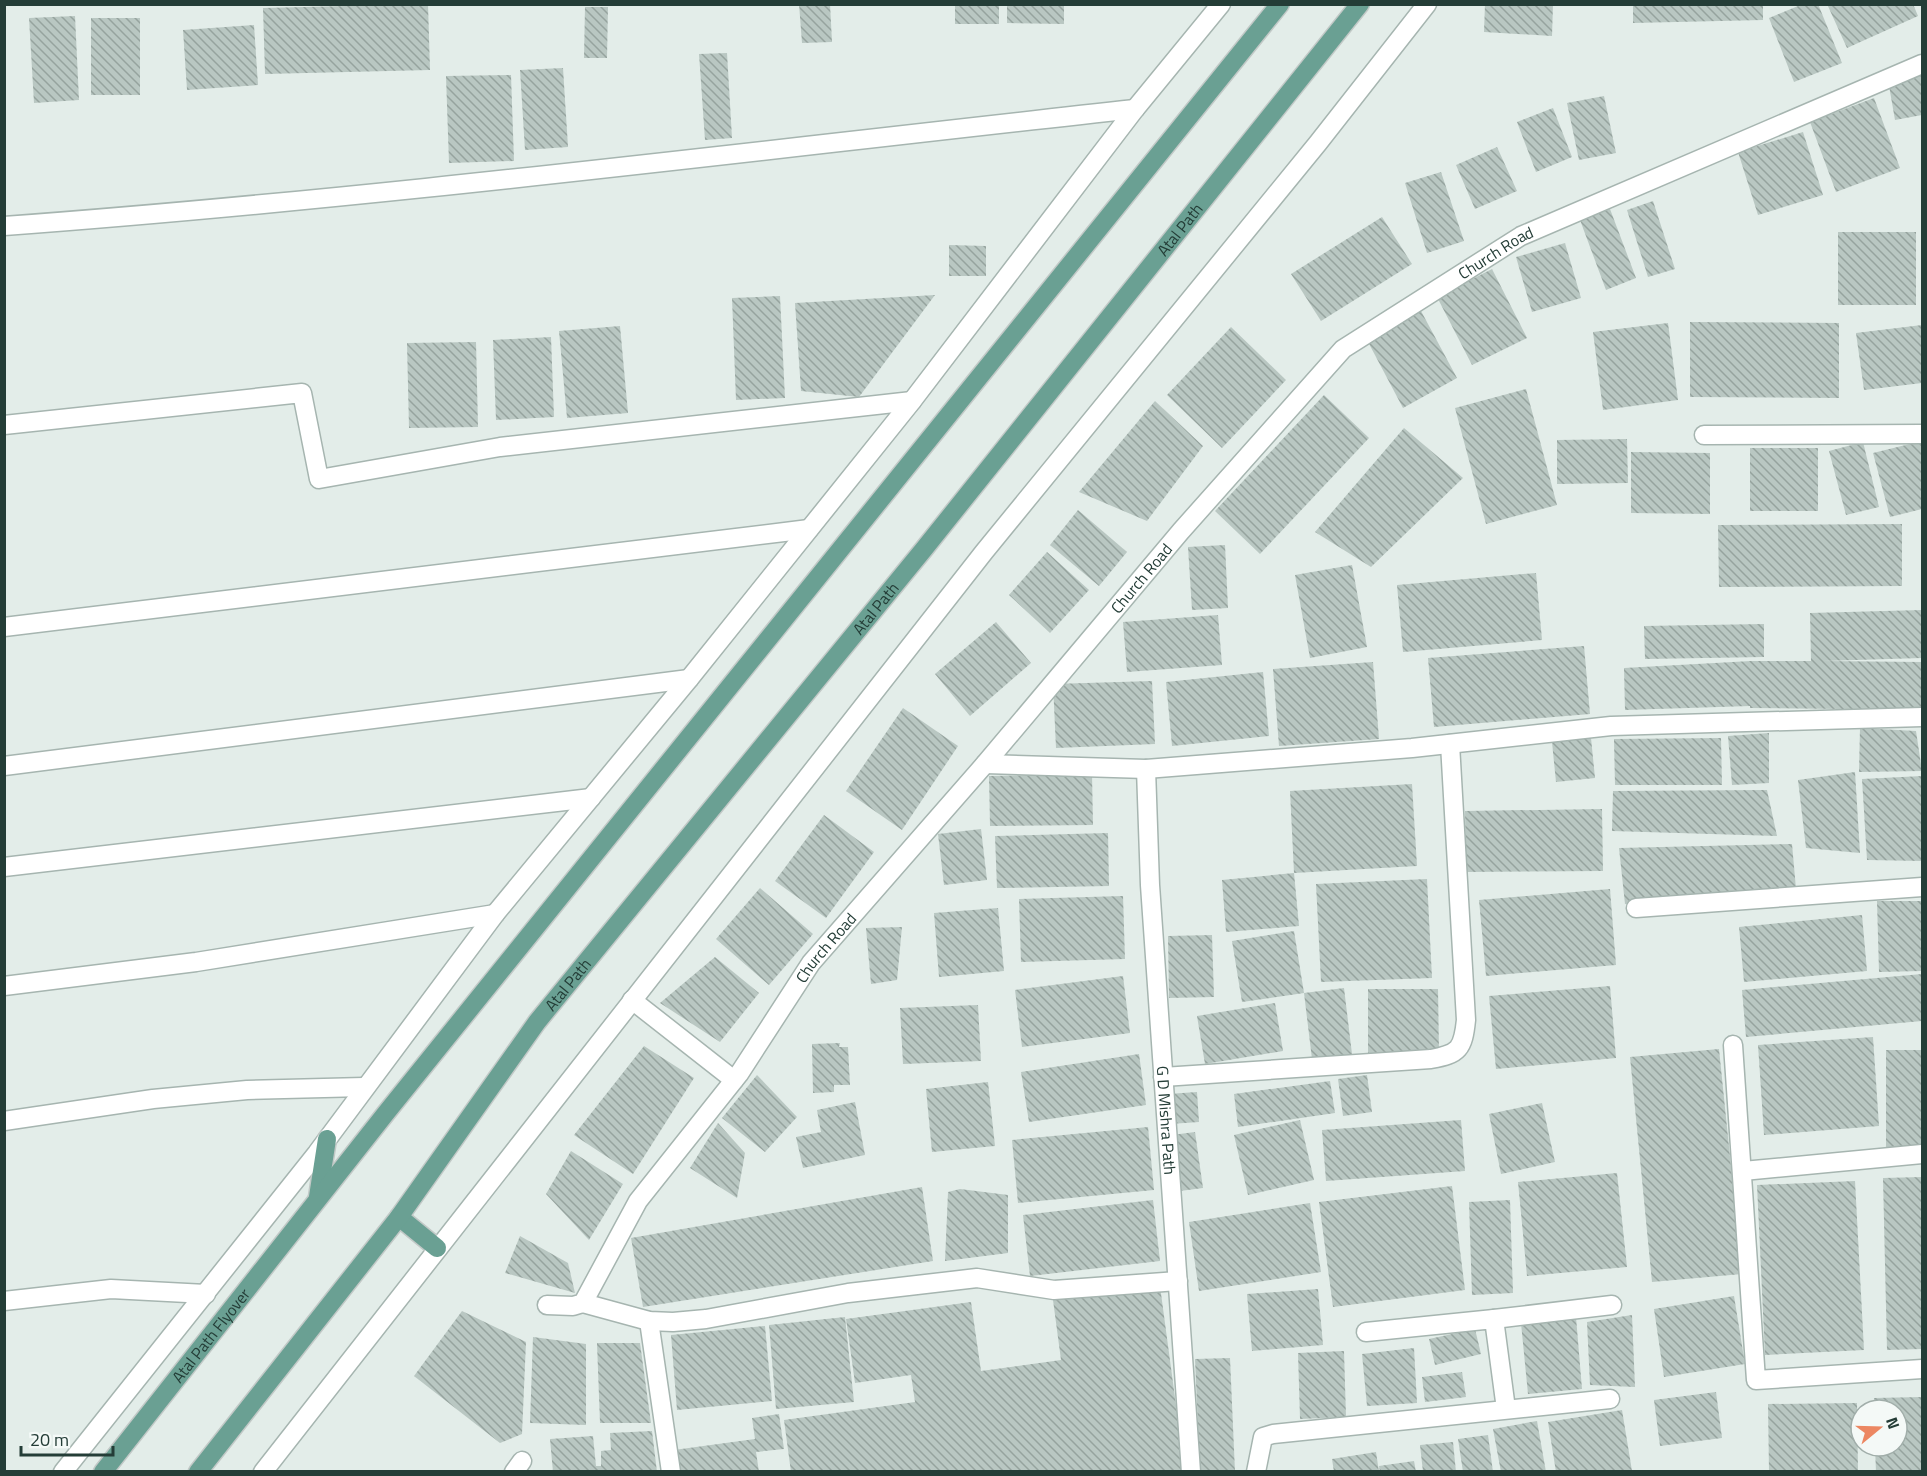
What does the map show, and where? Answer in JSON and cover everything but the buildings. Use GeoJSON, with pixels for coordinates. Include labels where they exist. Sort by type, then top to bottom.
{"type":"FeatureCollection","features":[{"type":"Feature","properties":{"kind":"main road"},"geometry":{"type":"LineString","coordinates":[[318,1199],[1280,4]]}},
{"type":"Feature","properties":{"kind":"main road","name":"Atal Path"},"geometry":{"type":"LineString","coordinates":[[399,1217],[537,1022],[924,549],[1360,4]]}},
{"type":"Feature","properties":{"kind":"main road"},"geometry":{"type":"LineString","coordinates":[[318,1199],[327,1139]]}},
{"type":"Feature","properties":{"kind":"main road","name":"Atal Path Flyover"},"geometry":{"type":"LineString","coordinates":[[103,1472],[318,1199]]}},
{"type":"Feature","properties":{"kind":"main road"},"geometry":{"type":"LineString","coordinates":[[198,1472],[399,1217],[437,1248]]}},
{"type":"Feature","properties":{"kind":"street"},"geometry":{"type":"LineString","coordinates":[[63,1472],[327,1139],[495,914],[689,679],[912,401],[1135,109],[1221,4]]}},
{"type":"Feature","properties":{"kind":"street"},"geometry":{"type":"LineString","coordinates":[[263,1472],[984,552],[1318,143],[1427,4]]}},
{"type":"Feature","properties":{"kind":"street","name":"Church Road"},"geometry":{"type":"LineString","coordinates":[[583,1303],[638,1201],[734,1080],[811,963],[985,764],[1181,531],[1343,349],[1521,236],[1923,64]]}},
{"type":"Feature","properties":{"kind":"street"},"geometry":{"type":"LineString","coordinates":[[4,226],[157,215],[655,164],[1135,109]]}},
{"type":"Feature","properties":{"kind":"street"},"geometry":{"type":"LineString","coordinates":[[4,425],[302,393],[319,479],[500,447],[912,401]]}},
{"type":"Feature","properties":{"kind":"street"},"geometry":{"type":"LineString","coordinates":[[1704,435],[1923,434]]}},
{"type":"Feature","properties":{"kind":"street"},"geometry":{"type":"LineString","coordinates":[[4,627],[809,530]]}},
{"type":"Feature","properties":{"kind":"street"},"geometry":{"type":"LineString","coordinates":[[4,766],[689,679]]}},
{"type":"Feature","properties":{"kind":"street"},"geometry":{"type":"LineString","coordinates":[[985,764],[1146,769],[1450,744],[1611,726],[1923,717]]}},
{"type":"Feature","properties":{"kind":"street"},"geometry":{"type":"LineString","coordinates":[[1163,1077],[1431,1059],[1452,1053],[1460,1048],[1464,1041],[1466,1020],[1450,744]]}},
{"type":"Feature","properties":{"kind":"street","name":"G D Mishra Path"},"geometry":{"type":"LineString","coordinates":[[1146,769],[1150,885],[1191,1472]]}},
{"type":"Feature","properties":{"kind":"street"},"geometry":{"type":"LineString","coordinates":[[4,867],[591,798]]}},
{"type":"Feature","properties":{"kind":"street"},"geometry":{"type":"LineString","coordinates":[[1636,908],[1923,887]]}},
{"type":"Feature","properties":{"kind":"street"},"geometry":{"type":"LineString","coordinates":[[4,986],[196,962],[495,914]]}},
{"type":"Feature","properties":{"kind":"street"},"geometry":{"type":"LineString","coordinates":[[632,1000],[734,1080]]}},
{"type":"Feature","properties":{"kind":"street"},"geometry":{"type":"LineString","coordinates":[[1733,1046],[1756,1380],[1923,1369]]}},
{"type":"Feature","properties":{"kind":"street"},"geometry":{"type":"LineString","coordinates":[[4,1121],[153,1099],[247,1090],[364,1088]]}},
{"type":"Feature","properties":{"kind":"street"},"geometry":{"type":"LineString","coordinates":[[1743,1171],[1923,1154]]}},
{"type":"Feature","properties":{"kind":"street"},"geometry":{"type":"LineString","coordinates":[[547,1305],[573,1306],[583,1303],[650,1321],[706,1319],[848,1293],[977,1278],[1054,1290],[1178,1281]]}},
{"type":"Feature","properties":{"kind":"street"},"geometry":{"type":"LineString","coordinates":[[4,1301],[111,1289],[206,1294]]}},
{"type":"Feature","properties":{"kind":"street"},"geometry":{"type":"LineString","coordinates":[[1366,1332],[1612,1305]]}},
{"type":"Feature","properties":{"kind":"street"},"geometry":{"type":"LineString","coordinates":[[1494,1319],[1506,1409]]}},
{"type":"Feature","properties":{"kind":"street"},"geometry":{"type":"LineString","coordinates":[[650,1321],[671,1472]]}},
{"type":"Feature","properties":{"kind":"street"},"geometry":{"type":"LineString","coordinates":[[1256,1472],[1263,1437],[1273,1434],[1610,1399]]}}]}
